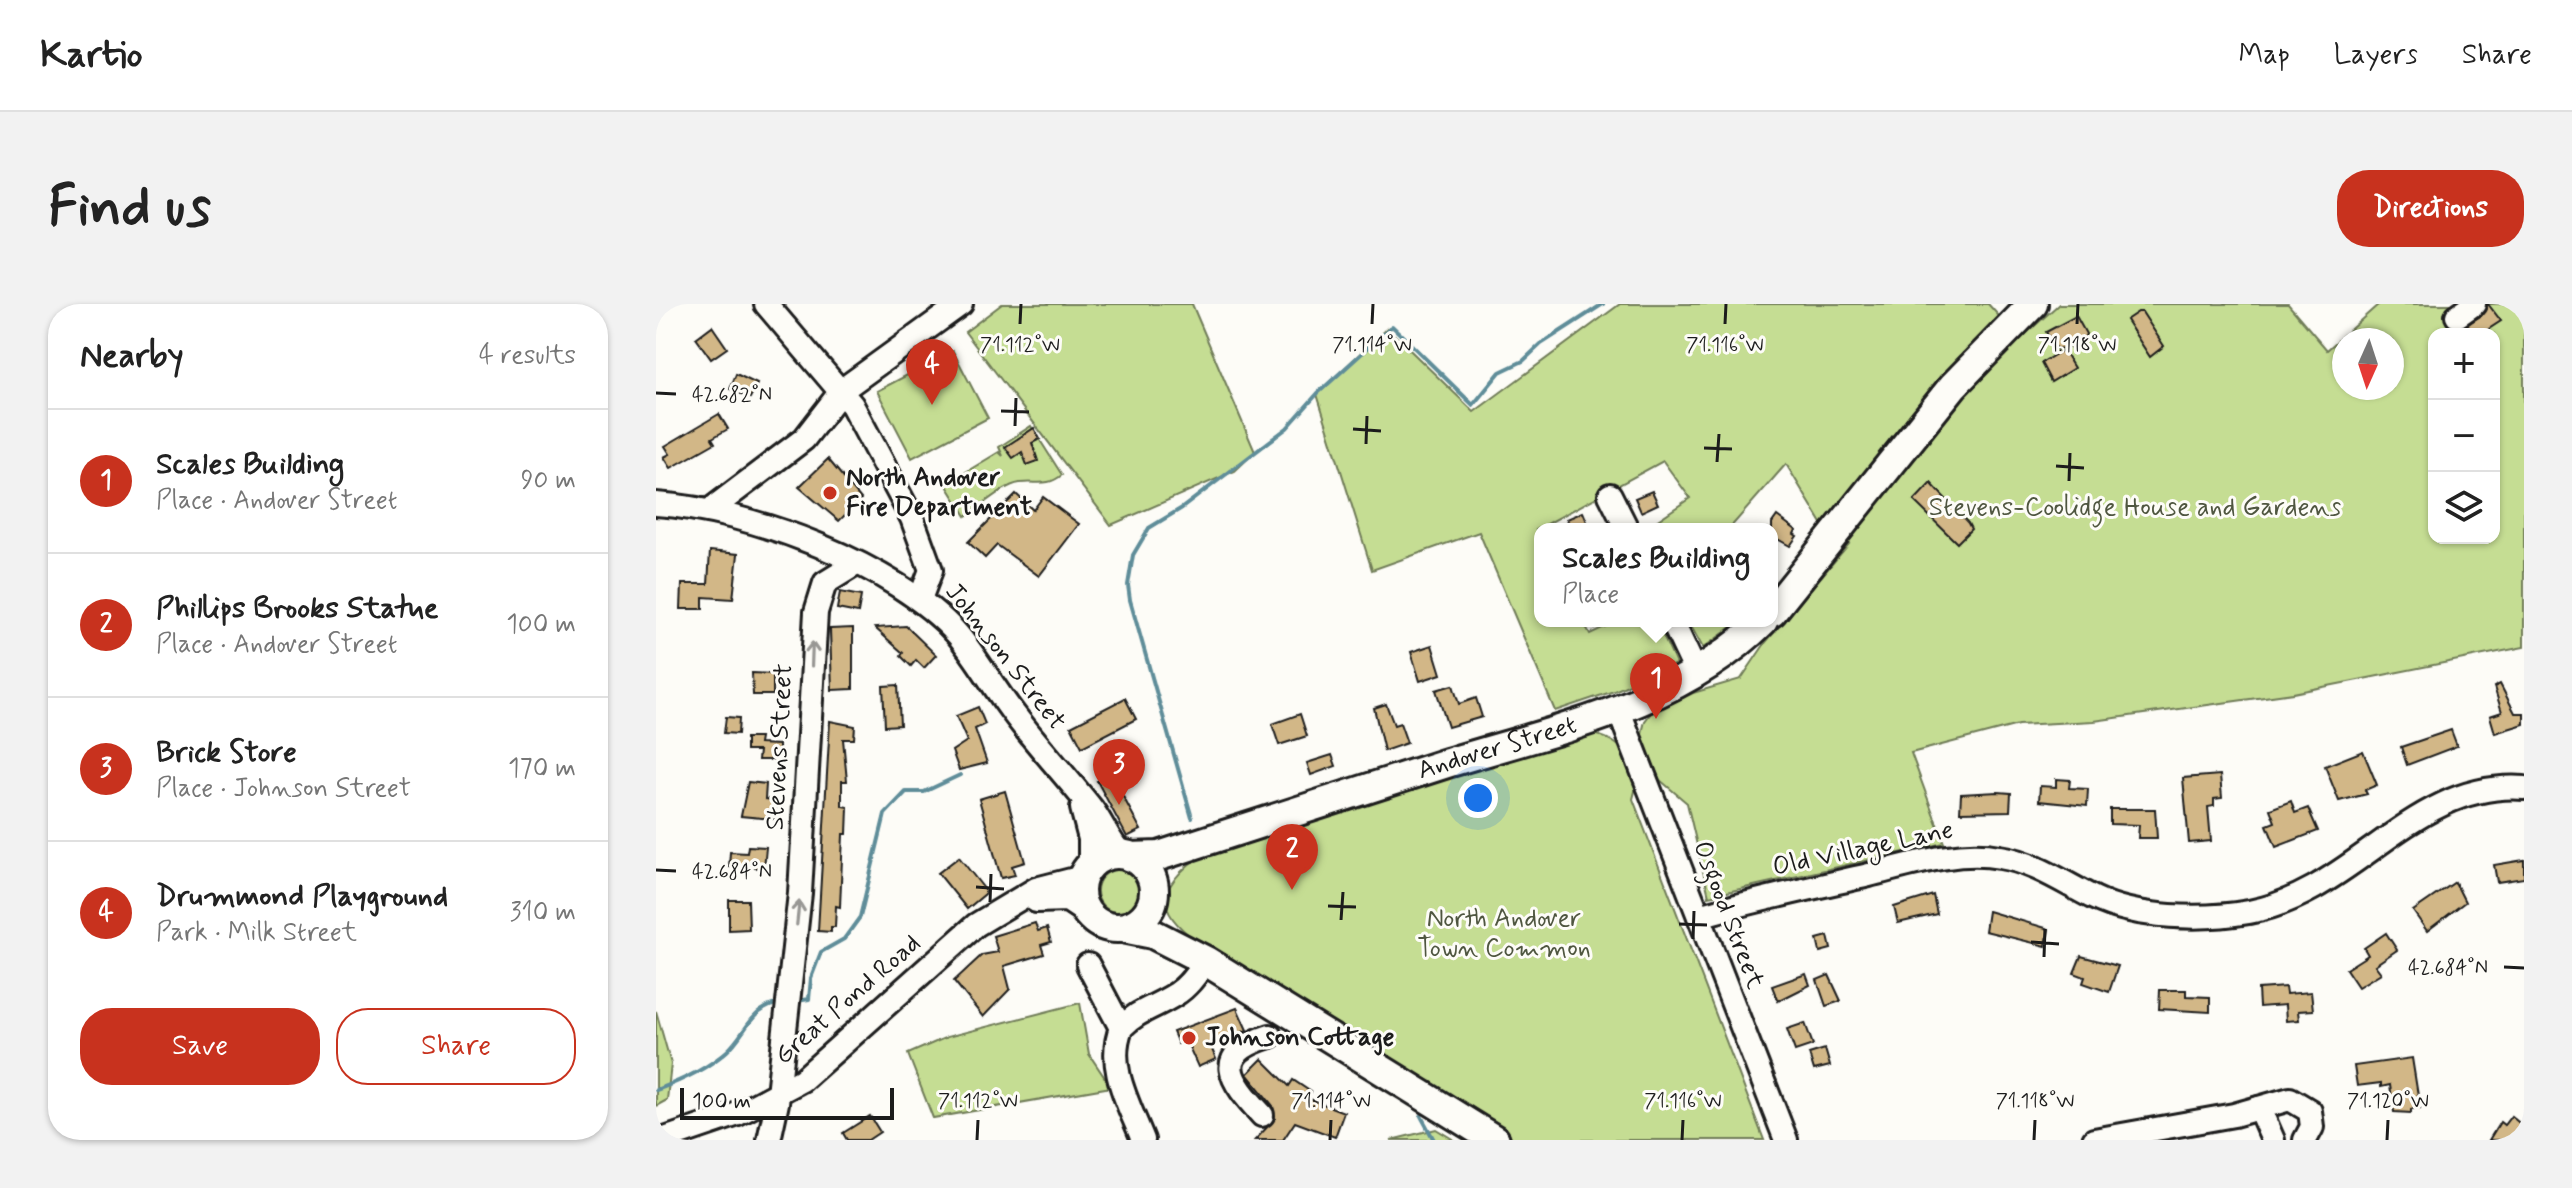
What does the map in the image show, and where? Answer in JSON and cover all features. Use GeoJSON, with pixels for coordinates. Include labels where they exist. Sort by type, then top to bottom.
{"type":"FeatureCollection","features":[{"type":"Feature","properties":{"kind":"main road"},"geometry":{"type":"LineString","coordinates":[[1778,605],[1953,386],[2021,308]]}},
{"type":"Feature","properties":{"kind":"main road","name":"Andover Street"},"geometry":{"type":"LineString","coordinates":[[1126,856],[1159,856],[1619,711],[1696,672],[1731,649],[1756,627]]}},
{"type":"Feature","properties":{"kind":"main road","name":"Andover Street"},"geometry":{"type":"LineString","coordinates":[[1154,890],[1214,838]]}},
{"type":"Feature","properties":{"kind":"main road"},"geometry":{"type":"LineString","coordinates":[[1206,961],[1159,912],[1146,868],[1126,856],[1110,855],[1087,872],[1081,896],[1088,914],[1107,927],[1153,934],[1206,961],[1495,1140]]}},
{"type":"Feature","properties":{"kind":"main road"},"geometry":{"type":"LineString","coordinates":[[1123,928],[1140,920],[1154,890]]}},
{"type":"Feature","properties":{"kind":"street","name":"Johnson Street"},"geometry":{"type":"LineString","coordinates":[[766,304],[842,390],[894,480],[931,570],[920,599],[964,643],[1009,708],[1126,856]]}},
{"type":"Feature","properties":{"kind":"street"},"geometry":{"type":"LineString","coordinates":[[709,511],[804,439],[842,390],[961,304]]}},
{"type":"Feature","properties":{"kind":"street"},"geometry":{"type":"LineString","coordinates":[[1610,495],[1624,523]]}},
{"type":"Feature","properties":{"kind":"street"},"geometry":{"type":"LineString","coordinates":[[656,504],[709,511],[791,534],[893,581],[920,599]]}},
{"type":"Feature","properties":{"kind":"street","name":"Stevens Street"},"geometry":{"type":"LineString","coordinates":[[769,1140],[778,1094],[800,893],[816,612],[825,583],[856,564]]}},
{"type":"Feature","properties":{"kind":"street"},"geometry":{"type":"LineString","coordinates":[[1675,627],[1696,672]]}},
{"type":"Feature","properties":{"kind":"street","name":"Osgood Street"},"geometry":{"type":"LineString","coordinates":[[1619,711],[1786,1140]]}},
{"type":"Feature","properties":{"kind":"street","name":"Old Village Lane"},"geometry":{"type":"LineString","coordinates":[[1699,916],[1920,863],[1983,856],[2026,864],[2097,900],[2125,908],[2192,915],[2250,911],[2298,897],[2350,868],[2413,819],[2434,807],[2490,789],[2524,788]]}},
{"type":"Feature","properties":{"kind":"street","name":"Johnson Street"},"geometry":{"type":"LineString","coordinates":[[1079,796],[1090,839],[1087,872]]}},
{"type":"Feature","properties":{"kind":"street","name":"Great Pond Road"},"geometry":{"type":"LineString","coordinates":[[662,1140],[738,1114],[802,1080],[976,925],[1036,889],[1087,872]]}},
{"type":"Feature","properties":{"kind":"street","name":"Great Pond Road"},"geometry":{"type":"LineString","coordinates":[[1015,903],[1067,900],[1088,914]]}},
{"type":"Feature","properties":{"kind":"street"},"geometry":{"type":"LineString","coordinates":[[1143,1140],[1118,1074],[1114,1052],[1121,1028],[1134,1013],[1182,990],[1206,961]]}},
{"type":"Feature","properties":{"kind":"street"},"geometry":{"type":"LineString","coordinates":[[1088,965],[1121,1028]]}},
{"type":"Feature","properties":{"kind":"street"},"geometry":{"type":"LineString","coordinates":[[1262,1115],[1234,1085],[1231,1065],[1237,1052],[1270,1036]]}},
{"type":"Feature","properties":{"kind":"street"},"geometry":{"type":"LineString","coordinates":[[2094,1140],[2259,1108],[2290,1099],[2305,1105],[2312,1127],[2305,1140]]}},
{"type":"Feature","properties":{"kind":"street"},"geometry":{"type":"LineString","coordinates":[[2259,1108],[2273,1140]]}},
{"type":"Feature","properties":{"kind":"green space"},"geometry":{"type":"Polygon","coordinates":[[[1002,304],[1192,304],[1255,452],[1235,471],[1111,525],[965,332],[1002,304]]]}},
{"type":"Feature","properties":{"kind":"green space","name":"Stevens-Coolidge House and Gardens"},"geometry":{"type":"Polygon","coordinates":[[[1620,304],[1988,304],[2020,339],[2059,304],[2288,304],[2327,350],[2332,346],[2332,400],[2404,400],[2404,328],[2352,328],[2379,304],[2524,304],[2524,647],[2293,693],[2094,721],[2018,725],[1911,753],[1944,843],[1709,896],[1687,803],[1660,780],[1641,737],[1645,721],[1651,713],[1693,693],[1741,679],[1766,642],[1849,544],[1823,525],[1786,464],[1734,523],[1653,523],[1690,498],[1663,461],[1549,523],[1534,523],[1534,627],[1586,627],[1590,634],[1605,627],[1659,627],[1676,664],[1614,691],[1555,711],[1479,532],[1372,570],[1317,394],[1387,328],[1474,412],[1620,304]]]}},
{"type":"Feature","properties":{"kind":"green space"},"geometry":{"type":"Polygon","coordinates":[[[953,351],[988,418],[912,458],[877,391],[953,351]]]}},
{"type":"Feature","properties":{"kind":"green space"},"geometry":{"type":"Polygon","coordinates":[[[1031,426],[1062,475],[1047,482],[1014,485],[966,516],[946,484],[999,452],[1003,456],[999,447],[1031,426]]]}},
{"type":"Feature","properties":{"kind":"green space"},"geometry":{"type":"Polygon","coordinates":[[[1691,627],[1732,627],[1703,648],[1691,627]]]}},
{"type":"Feature","properties":{"kind":"green space","name":"North Andover Town Common"},"geometry":{"type":"Polygon","coordinates":[[[1581,733],[1606,738],[1625,752],[1631,762],[1636,786],[1633,799],[1764,1140],[1512,1140],[1211,952],[1182,929],[1167,908],[1166,897],[1170,885],[1197,858],[1581,733]]]}},
{"type":"Feature","properties":{"kind":"green space"},"geometry":{"type":"Polygon","coordinates":[[[1118,870],[1133,876],[1139,891],[1133,906],[1118,912],[1103,906],[1097,891],[1103,876],[1118,870]]]}},
{"type":"Feature","properties":{"kind":"green space"},"geometry":{"type":"Polygon","coordinates":[[[1080,1003],[1089,1054],[1111,1087],[933,1118],[908,1054],[947,1037],[1080,1003]]]}},
{"type":"Feature","properties":{"kind":"green space"},"geometry":{"type":"Polygon","coordinates":[[[656,1011],[671,1064],[667,1100],[656,1106],[656,1011]]]}},
{"type":"Feature","properties":{"kind":"green space"},"geometry":{"type":"Polygon","coordinates":[[[1436,1129],[1454,1140],[1391,1140],[1436,1129]]]}},
{"type":"Feature","properties":{"kind":"building"},"geometry":{"type":"Polygon","coordinates":[[[2488,304],[2501,321],[2490,328],[2461,328],[2482,315],[2488,304]]]}},
{"type":"Feature","properties":{"kind":"building"},"geometry":{"type":"Polygon","coordinates":[[[2142,312],[2164,346],[2150,357],[2126,320],[2142,312]]]}},
{"type":"Feature","properties":{"kind":"building"},"geometry":{"type":"Polygon","coordinates":[[[2076,316],[2086,334],[2081,346],[2056,349],[2046,332],[2076,316]]]}},
{"type":"Feature","properties":{"kind":"building"},"geometry":{"type":"Polygon","coordinates":[[[712,326],[727,348],[711,359],[696,338],[712,326]]]}},
{"type":"Feature","properties":{"kind":"building"},"geometry":{"type":"Polygon","coordinates":[[[2063,350],[2074,368],[2051,382],[2041,363],[2063,350]]]}},
{"type":"Feature","properties":{"kind":"building"},"geometry":{"type":"Polygon","coordinates":[[[736,374],[757,384],[750,398],[730,389],[736,374]]]}},
{"type":"Feature","properties":{"kind":"building"},"geometry":{"type":"Polygon","coordinates":[[[719,414],[728,429],[712,438],[715,443],[671,468],[664,457],[670,454],[665,446],[719,414]]]}},
{"type":"Feature","properties":{"kind":"building"},"geometry":{"type":"Polygon","coordinates":[[[1034,428],[1040,439],[1032,443],[1038,461],[1027,465],[1022,452],[1013,458],[1005,447],[1034,428]]]}},
{"type":"Feature","properties":{"kind":"building","name":"North Andover Fire Department"},"geometry":{"type":"Polygon","coordinates":[[[828,459],[861,499],[839,521],[799,487],[828,459]]]}},
{"type":"Feature","properties":{"kind":"building"},"geometry":{"type":"Polygon","coordinates":[[[1931,483],[1971,529],[1957,543],[1914,501],[1931,483]]]}},
{"type":"Feature","properties":{"kind":"building"},"geometry":{"type":"Polygon","coordinates":[[[1652,491],[1658,504],[1641,512],[1635,498],[1652,491]]]}},
{"type":"Feature","properties":{"kind":"building"},"geometry":{"type":"Polygon","coordinates":[[[1016,494],[1033,510],[1043,497],[1079,524],[1039,576],[997,545],[985,558],[968,542],[1016,494]]]}},
{"type":"Feature","properties":{"kind":"building"},"geometry":{"type":"Polygon","coordinates":[[[1583,512],[1588,523],[1569,523],[1567,519],[1583,512]]]}},
{"type":"Feature","properties":{"kind":"building"},"geometry":{"type":"Polygon","coordinates":[[[1777,516],[1796,530],[1794,534],[1797,536],[1790,546],[1778,539],[1778,523],[1772,523],[1777,516]]]}},
{"type":"Feature","properties":{"kind":"building"},"geometry":{"type":"Polygon","coordinates":[[[710,551],[738,554],[733,599],[703,597],[703,609],[681,609],[682,584],[708,584],[710,551]]]}},
{"type":"Feature","properties":{"kind":"building"},"geometry":{"type":"Polygon","coordinates":[[[840,592],[861,596],[858,613],[837,609],[840,592]]]}},
{"type":"Feature","properties":{"kind":"building"},"geometry":{"type":"Polygon","coordinates":[[[906,626],[936,655],[924,668],[916,660],[911,666],[901,656],[903,653],[875,628],[906,626]]]}},
{"type":"Feature","properties":{"kind":"building"},"geometry":{"type":"Polygon","coordinates":[[[853,628],[853,689],[832,690],[830,629],[853,628]]]}},
{"type":"Feature","properties":{"kind":"building"},"geometry":{"type":"Polygon","coordinates":[[[1432,645],[1441,674],[1420,681],[1411,652],[1432,645]]]}},
{"type":"Feature","properties":{"kind":"building"},"geometry":{"type":"Polygon","coordinates":[[[752,673],[773,674],[773,695],[753,695],[752,673]]]}},
{"type":"Feature","properties":{"kind":"building"},"geometry":{"type":"Polygon","coordinates":[[[2500,684],[2515,713],[2524,713],[2524,724],[2495,733],[2490,716],[2502,712],[2494,687],[2500,684]]]}},
{"type":"Feature","properties":{"kind":"building"},"geometry":{"type":"Polygon","coordinates":[[[898,685],[900,725],[885,726],[883,686],[898,685]]]}},
{"type":"Feature","properties":{"kind":"building"},"geometry":{"type":"Polygon","coordinates":[[[1453,685],[1459,704],[1476,698],[1482,717],[1448,727],[1436,690],[1453,685]]]}},
{"type":"Feature","properties":{"kind":"building"},"geometry":{"type":"Polygon","coordinates":[[[1125,698],[1136,719],[1082,747],[1071,726],[1125,698]]]}},
{"type":"Feature","properties":{"kind":"building"},"geometry":{"type":"Polygon","coordinates":[[[1386,704],[1394,725],[1400,723],[1407,743],[1384,751],[1374,708],[1386,704]]]}},
{"type":"Feature","properties":{"kind":"building"},"geometry":{"type":"Polygon","coordinates":[[[978,707],[985,724],[975,729],[987,763],[959,770],[952,751],[967,741],[956,716],[978,707]]]}},
{"type":"Feature","properties":{"kind":"building"},"geometry":{"type":"Polygon","coordinates":[[[1300,714],[1307,736],[1279,745],[1272,724],[1300,714]]]}},
{"type":"Feature","properties":{"kind":"building"},"geometry":{"type":"Polygon","coordinates":[[[726,717],[739,718],[738,734],[724,733],[726,717]]]}},
{"type":"Feature","properties":{"kind":"building"},"geometry":{"type":"Polygon","coordinates":[[[830,721],[855,726],[854,739],[843,739],[847,781],[842,781],[842,806],[848,807],[847,834],[843,834],[840,907],[836,906],[835,927],[831,927],[831,932],[818,931],[830,721]]]}},
{"type":"Feature","properties":{"kind":"building"},"geometry":{"type":"Polygon","coordinates":[[[2451,730],[2457,746],[2407,765],[2401,747],[2451,730]]]}},
{"type":"Feature","properties":{"kind":"building"},"geometry":{"type":"Polygon","coordinates":[[[746,738],[760,738],[759,744],[779,745],[779,760],[758,760],[759,751],[746,751],[746,738]]]}},
{"type":"Feature","properties":{"kind":"building"},"geometry":{"type":"Polygon","coordinates":[[[2363,751],[2377,785],[2365,790],[2367,794],[2339,801],[2325,766],[2363,751]]]}},
{"type":"Feature","properties":{"kind":"building"},"geometry":{"type":"Polygon","coordinates":[[[1332,755],[1336,766],[1311,775],[1307,763],[1332,755]]]}},
{"type":"Feature","properties":{"kind":"building"},"geometry":{"type":"Polygon","coordinates":[[[1111,774],[1141,830],[1127,837],[1097,781],[1111,774]]]}},
{"type":"Feature","properties":{"kind":"building"},"geometry":{"type":"Polygon","coordinates":[[[2220,775],[2222,798],[2214,799],[2214,806],[2208,807],[2211,841],[2189,843],[2183,778],[2220,775]]]}},
{"type":"Feature","properties":{"kind":"building"},"geometry":{"type":"Polygon","coordinates":[[[2056,779],[2070,780],[2069,788],[2088,789],[2087,806],[2039,801],[2040,786],[2056,787],[2056,779]]]}},
{"type":"Feature","properties":{"kind":"building"},"geometry":{"type":"Polygon","coordinates":[[[748,782],[766,784],[765,799],[776,800],[774,819],[741,816],[748,782]]]}},
{"type":"Feature","properties":{"kind":"building"},"geometry":{"type":"Polygon","coordinates":[[[1005,791],[1025,862],[1012,866],[1015,875],[1001,878],[979,799],[1005,791]]]}},
{"type":"Feature","properties":{"kind":"building"},"geometry":{"type":"Polygon","coordinates":[[[2011,793],[2010,811],[1960,812],[1961,794],[2011,793]]]}},
{"type":"Feature","properties":{"kind":"building"},"geometry":{"type":"Polygon","coordinates":[[[2291,801],[2295,813],[2308,808],[2318,831],[2276,847],[2267,825],[2275,822],[2270,809],[2291,801]]]}},
{"type":"Feature","properties":{"kind":"building"},"geometry":{"type":"Polygon","coordinates":[[[2110,809],[2155,809],[2157,838],[2138,838],[2139,825],[2110,824],[2110,809]]]}},
{"type":"Feature","properties":{"kind":"building"},"geometry":{"type":"Polygon","coordinates":[[[748,846],[766,847],[764,868],[729,867],[730,852],[747,853],[748,846]]]}},
{"type":"Feature","properties":{"kind":"building"},"geometry":{"type":"Polygon","coordinates":[[[959,857],[985,890],[985,894],[967,909],[938,873],[959,857]]]}},
{"type":"Feature","properties":{"kind":"building"},"geometry":{"type":"Polygon","coordinates":[[[2524,860],[2524,878],[2497,882],[2494,865],[2524,860]]]}},
{"type":"Feature","properties":{"kind":"building"},"geometry":{"type":"Polygon","coordinates":[[[2455,882],[2465,902],[2427,931],[2413,911],[2455,882]]]}},
{"type":"Feature","properties":{"kind":"building"},"geometry":{"type":"Polygon","coordinates":[[[1933,895],[1937,914],[1898,923],[1894,907],[1933,895]]]}},
{"type":"Feature","properties":{"kind":"building"},"geometry":{"type":"Polygon","coordinates":[[[729,900],[748,900],[749,929],[729,930],[729,900]]]}},
{"type":"Feature","properties":{"kind":"building"},"geometry":{"type":"Polygon","coordinates":[[[1988,911],[2049,929],[2046,946],[1985,931],[1988,911]]]}},
{"type":"Feature","properties":{"kind":"building"},"geometry":{"type":"Polygon","coordinates":[[[1035,923],[1038,931],[1047,928],[1051,942],[1041,945],[1044,954],[1004,966],[1010,989],[983,1017],[954,981],[982,955],[998,952],[993,936],[1035,923]]]}},
{"type":"Feature","properties":{"kind":"building"},"geometry":{"type":"Polygon","coordinates":[[[2386,933],[2397,950],[2375,965],[2381,973],[2358,987],[2346,969],[2368,955],[2364,948],[2386,933]]]}},
{"type":"Feature","properties":{"kind":"building"},"geometry":{"type":"Polygon","coordinates":[[[1828,936],[1831,949],[1820,952],[1817,939],[1828,936]]]}},
{"type":"Feature","properties":{"kind":"building"},"geometry":{"type":"Polygon","coordinates":[[[2081,956],[2118,966],[2109,992],[2083,983],[2085,977],[2074,973],[2081,956]]]}},
{"type":"Feature","properties":{"kind":"building"},"geometry":{"type":"Polygon","coordinates":[[[1806,974],[1810,985],[1778,1001],[1772,986],[1806,974]]]}},
{"type":"Feature","properties":{"kind":"building"},"geometry":{"type":"Polygon","coordinates":[[[1829,975],[1841,1001],[1826,1006],[1817,980],[1829,975]]]}},
{"type":"Feature","properties":{"kind":"building"},"geometry":{"type":"Polygon","coordinates":[[[2285,987],[2286,994],[2311,992],[2313,1010],[2298,1011],[2299,1020],[2286,1021],[2285,1005],[2259,1007],[2258,989],[2285,987]]]}},
{"type":"Feature","properties":{"kind":"building"},"geometry":{"type":"Polygon","coordinates":[[[2160,990],[2186,990],[2186,996],[2210,997],[2210,1012],[2159,1009],[2160,990]]]}},
{"type":"Feature","properties":{"kind":"building","name":"Johnson Cottage"},"geometry":{"type":"Polygon","coordinates":[[[1237,1008],[1247,1030],[1211,1047],[1216,1059],[1198,1067],[1186,1040],[1178,1044],[1173,1032],[1237,1008]]]}},
{"type":"Feature","properties":{"kind":"building"},"geometry":{"type":"Polygon","coordinates":[[[1805,1023],[1813,1045],[1795,1051],[1787,1029],[1805,1023]]]}},
{"type":"Feature","properties":{"kind":"building"},"geometry":{"type":"Polygon","coordinates":[[[1825,1049],[1830,1066],[1814,1070],[1809,1054],[1825,1049]]]}},
{"type":"Feature","properties":{"kind":"building"},"geometry":{"type":"Polygon","coordinates":[[[2412,1058],[2420,1108],[2411,1109],[2411,1113],[2394,1112],[2390,1085],[2357,1086],[2354,1066],[2412,1058]]]}},
{"type":"Feature","properties":{"kind":"building"},"geometry":{"type":"Polygon","coordinates":[[[1262,1059],[1289,1086],[1293,1080],[1311,1092],[1307,1098],[1344,1112],[1335,1137],[1295,1122],[1283,1140],[1255,1140],[1275,1119],[1273,1106],[1247,1074],[1262,1059]]]}},
{"type":"Feature","properties":{"kind":"building"},"geometry":{"type":"Polygon","coordinates":[[[870,1116],[880,1132],[868,1140],[847,1140],[843,1133],[870,1116]]]}},
{"type":"Feature","properties":{"kind":"building"},"geometry":{"type":"Polygon","coordinates":[[[2511,1116],[2524,1127],[2517,1140],[2489,1140],[2500,1122],[2504,1125],[2511,1116]]]}},
{"type":"Feature","properties":{"kind":"waterway"},"geometry":{"type":"LineString","coordinates":[[1192,818],[1130,600],[1128,585],[1133,555],[1149,528],[1182,508],[1287,428],[1318,393],[1392,326],[1473,405],[1500,372],[1523,361],[1541,344],[1603,304]]}},
{"type":"Feature","properties":{"kind":"waterway"},"geometry":{"type":"LineString","coordinates":[[797,1001],[809,999],[811,978],[821,952],[844,939],[860,917],[885,814],[906,792],[924,792],[960,775]]}},
{"type":"Feature","properties":{"kind":"waterway"},"geometry":{"type":"LineString","coordinates":[[656,1090],[711,1064],[734,1044],[756,1015],[781,1003]]}},
{"type":"Feature","properties":{"kind":"waterway"},"geometry":{"type":"LineString","coordinates":[[1421,1116],[1434,1140]]}},
{"type":"Feature","properties":{"kind":"place","name":"Drummond Playground"},"geometry":{"type":"Point","coordinates":[932,405]}},
{"type":"Feature","properties":{"kind":"place","name":"North Andover Fire Department"},"geometry":{"type":"Point","coordinates":[830,493]}},
{"type":"Feature","properties":{"kind":"place","name":"Scales Building"},"geometry":{"type":"Point","coordinates":[1656,719]}},
{"type":"Feature","properties":{"kind":"place","name":"Brick Store"},"geometry":{"type":"Point","coordinates":[1119,805]}},
{"type":"Feature","properties":{"kind":"place","name":"Phillips Brooks Statue"},"geometry":{"type":"Point","coordinates":[1292,890]}},
{"type":"Feature","properties":{"kind":"place","name":"Johnson Cottage"},"geometry":{"type":"Point","coordinates":[1189,1038]}}]}
